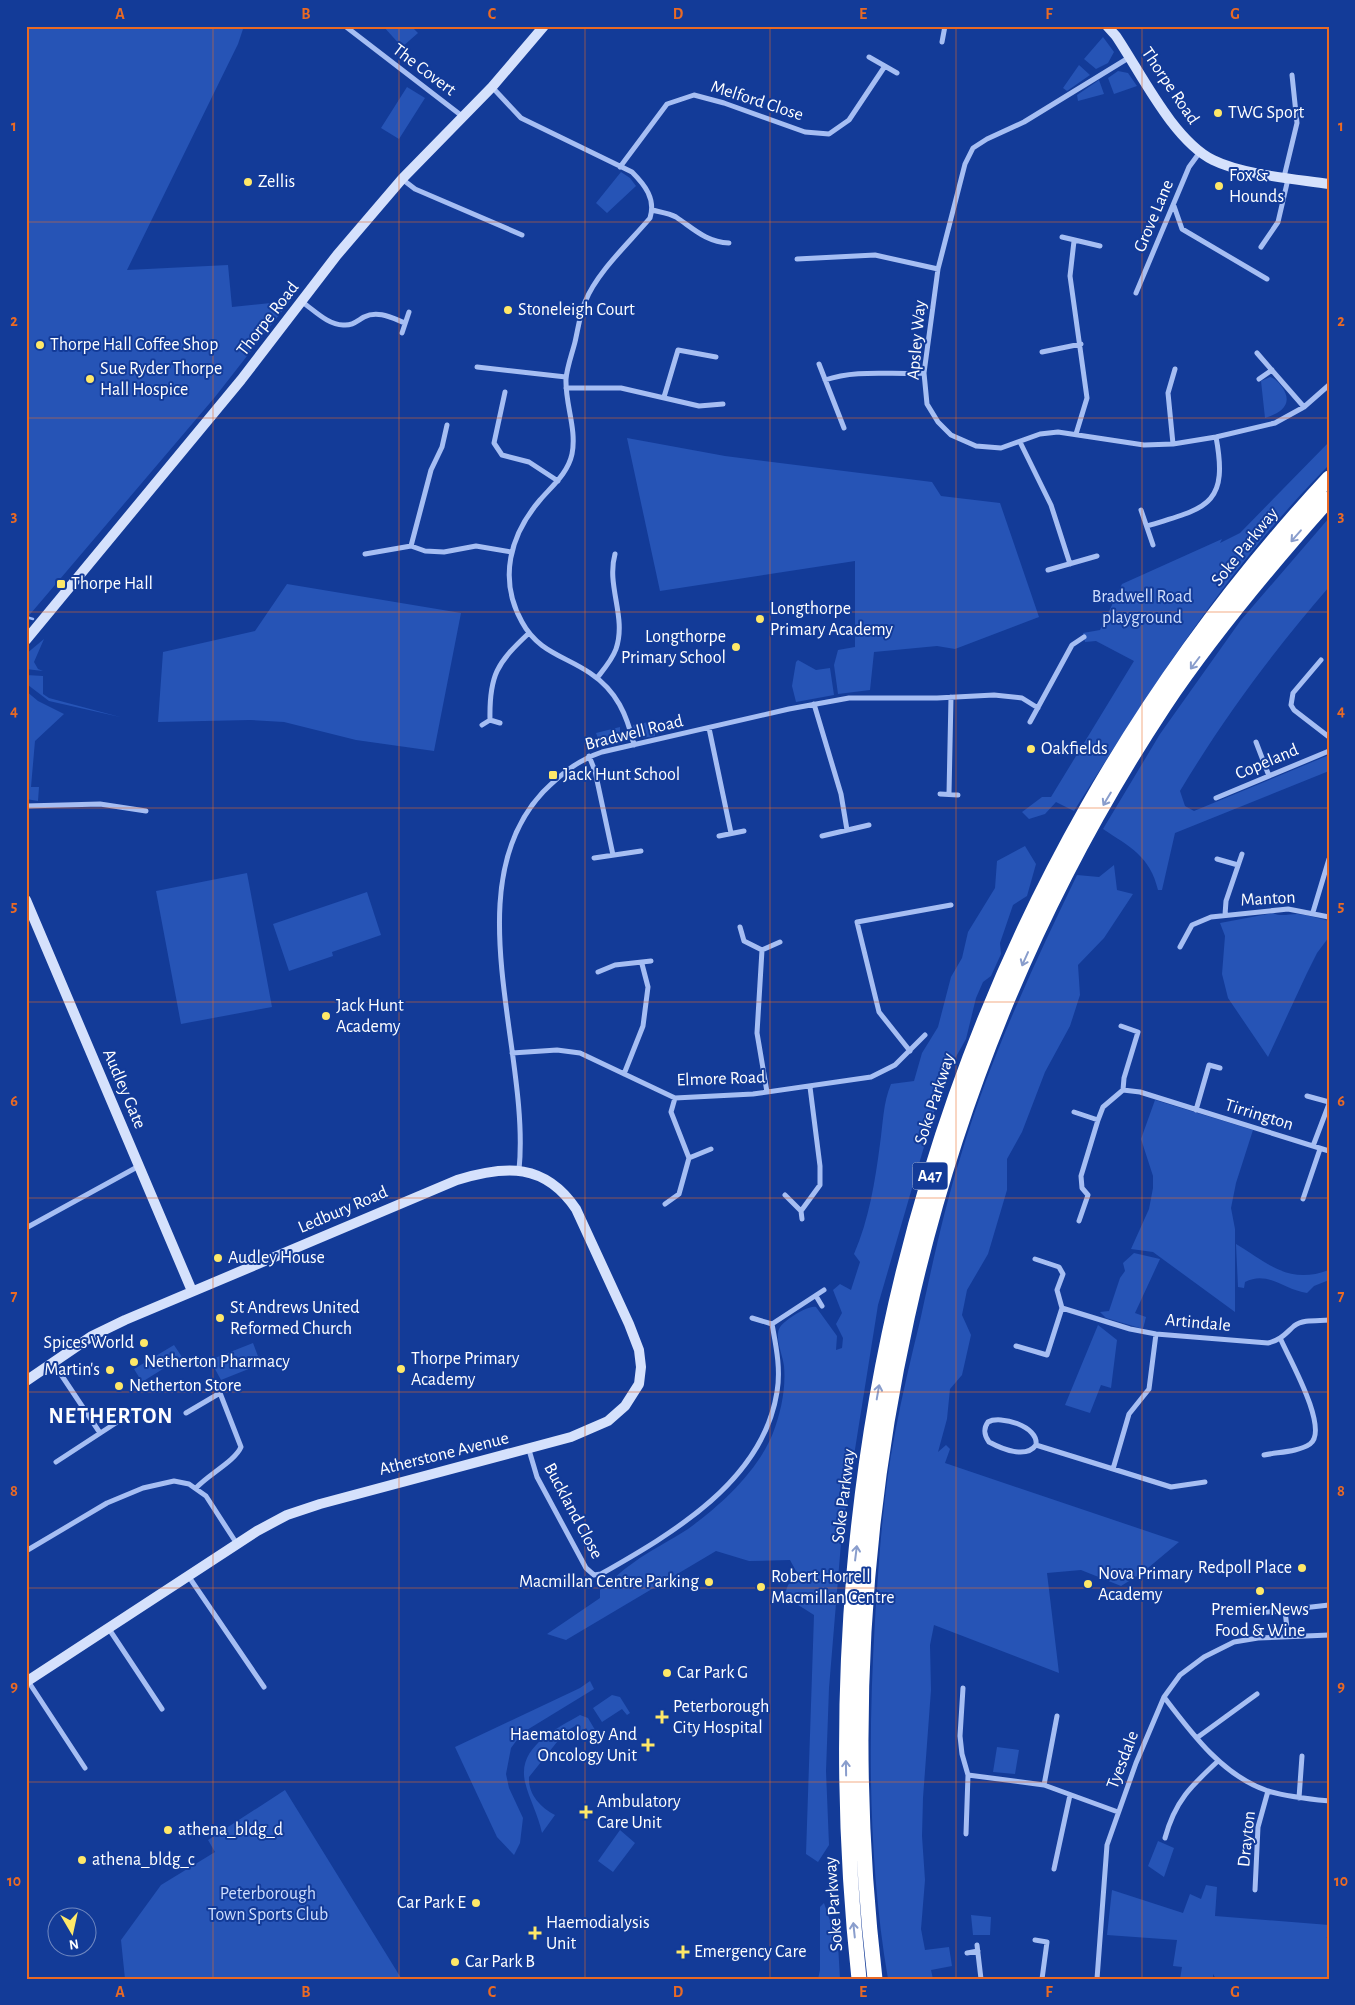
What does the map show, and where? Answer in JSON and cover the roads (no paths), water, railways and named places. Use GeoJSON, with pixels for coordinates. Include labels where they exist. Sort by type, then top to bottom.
{"type":"FeatureCollection","features":[{"type":"Feature","properties":{"kind":"highway","name":"Soke Parkway"},"geometry":{"type":"LineString","coordinates":[[859,1979],[853,1924],[845,1737],[854,1566],[868,1450],[888,1342],[909,1246],[952,1104],[976,1036],[1026,924],[1112,764],[1184,654],[1262,553],[1329,478]]}},
{"type":"Feature","properties":{"kind":"highway","name":"Soke Parkway"},"geometry":{"type":"LineString","coordinates":[[875,1979],[865,1893],[860,1772],[862,1657],[868,1566],[882,1452],[899,1352],[922,1252],[952,1148],[990,1040],[1016,979],[1064,876],[1105,803],[1164,707],[1192,667],[1246,596],[1329,499]]}},
{"type":"Feature","properties":{"kind":"street","name":"The Covert"},"geometry":{"type":"LineString","coordinates":[[345,26],[462,116]]}},
{"type":"Feature","properties":{"kind":"street","name":"Thorpe Road"},"geometry":{"type":"LineString","coordinates":[[26,640],[302,302],[337,255],[402,179],[492,87],[544,26]]}},
{"type":"Feature","properties":{"kind":"street"},"geometry":{"type":"LineString","coordinates":[[942,42],[945,26]]}},
{"type":"Feature","properties":{"kind":"street","name":"Thorpe Road"},"geometry":{"type":"LineString","coordinates":[[1107,26],[1130,57],[1173,125],[1200,151],[1214,160],[1237,168],[1329,184]]}},
{"type":"Feature","properties":{"kind":"street"},"geometry":{"type":"LineString","coordinates":[[869,57],[897,73]]}},
{"type":"Feature","properties":{"kind":"street","name":"Apsley Way"},"geometry":{"type":"LineString","coordinates":[[1130,57],[1024,122],[987,139],[973,148],[965,164],[938,268],[924,373],[928,404],[938,422],[951,435],[976,446],[1001,448],[1040,434],[1058,432],[1144,445],[1172,444],[1216,437],[1275,423],[1304,407],[1329,385]]}},
{"type":"Feature","properties":{"kind":"street","name":"Melford Close"},"geometry":{"type":"LineString","coordinates":[[620,167],[667,104],[694,95],[724,103],[805,132],[829,134],[849,120],[885,66]]}},
{"type":"Feature","properties":{"kind":"street"},"geometry":{"type":"LineString","coordinates":[[1261,247],[1278,222],[1297,123],[1292,76]]}},
{"type":"Feature","properties":{"kind":"street"},"geometry":{"type":"LineString","coordinates":[[492,87],[521,118],[632,172],[646,187],[652,210],[650,218],[598,279],[585,302],[566,377],[573,442],[569,462],[558,480],[529,513],[519,528],[511,552],[509,578],[511,592],[522,623],[529,633],[559,658],[589,672],[616,697],[625,711],[634,745]]}},
{"type":"Feature","properties":{"kind":"street","name":"Grove Lane"},"geometry":{"type":"LineString","coordinates":[[1136,293],[1189,167],[1200,151]]}},
{"type":"Feature","properties":{"kind":"street"},"geometry":{"type":"LineString","coordinates":[[402,179],[415,189],[522,235]]}},
{"type":"Feature","properties":{"kind":"street"},"geometry":{"type":"LineString","coordinates":[[1174,206],[1182,228],[1267,279]]}},
{"type":"Feature","properties":{"kind":"street"},"geometry":{"type":"LineString","coordinates":[[652,210],[674,216],[693,231],[715,242],[729,243]]}},
{"type":"Feature","properties":{"kind":"street"},"geometry":{"type":"LineString","coordinates":[[1062,237],[1100,246]]}},
{"type":"Feature","properties":{"kind":"street"},"geometry":{"type":"LineString","coordinates":[[1074,241],[1070,276],[1081,344],[1087,398],[1076,434]]}},
{"type":"Feature","properties":{"kind":"street"},"geometry":{"type":"LineString","coordinates":[[797,259],[875,256],[938,268]]}},
{"type":"Feature","properties":{"kind":"street"},"geometry":{"type":"LineString","coordinates":[[302,302],[332,323],[343,326],[373,314],[384,314],[406,323]]}},
{"type":"Feature","properties":{"kind":"street"},"geometry":{"type":"LineString","coordinates":[[402,333],[410,312]]}},
{"type":"Feature","properties":{"kind":"street"},"geometry":{"type":"LineString","coordinates":[[1042,352],[1081,344]]}},
{"type":"Feature","properties":{"kind":"street"},"geometry":{"type":"LineString","coordinates":[[664,398],[678,350],[716,357]]}},
{"type":"Feature","properties":{"kind":"street"},"geometry":{"type":"LineString","coordinates":[[1257,353],[1304,407]]}},
{"type":"Feature","properties":{"kind":"street"},"geometry":{"type":"LineString","coordinates":[[819,364],[844,428]]}},
{"type":"Feature","properties":{"kind":"street"},"geometry":{"type":"LineString","coordinates":[[477,367],[566,377]]}},
{"type":"Feature","properties":{"kind":"street"},"geometry":{"type":"LineString","coordinates":[[1172,444],[1168,393],[1175,368]]}},
{"type":"Feature","properties":{"kind":"street"},"geometry":{"type":"LineString","coordinates":[[1260,379],[1272,370]]}},
{"type":"Feature","properties":{"kind":"street"},"geometry":{"type":"LineString","coordinates":[[825,380],[856,373],[892,375],[924,373]]}},
{"type":"Feature","properties":{"kind":"street"},"geometry":{"type":"LineString","coordinates":[[566,388],[622,388],[699,406],[723,404]]}},
{"type":"Feature","properties":{"kind":"street"},"geometry":{"type":"LineString","coordinates":[[505,392],[494,443],[502,455],[529,462],[558,480]]}},
{"type":"Feature","properties":{"kind":"street"},"geometry":{"type":"LineString","coordinates":[[411,546],[432,470],[442,447],[447,425]]}},
{"type":"Feature","properties":{"kind":"street"},"geometry":{"type":"LineString","coordinates":[[1147,526],[1193,511],[1209,502],[1220,482],[1220,462],[1216,437]]}},
{"type":"Feature","properties":{"kind":"street"},"geometry":{"type":"LineString","coordinates":[[1020,442],[1051,505],[1070,564]]}},
{"type":"Feature","properties":{"kind":"street"},"geometry":{"type":"LineString","coordinates":[[1141,510],[1153,545]]}},
{"type":"Feature","properties":{"kind":"street"},"geometry":{"type":"LineString","coordinates":[[365,554],[411,546],[444,552],[476,546],[511,552]]}},
{"type":"Feature","properties":{"kind":"street"},"geometry":{"type":"LineString","coordinates":[[597,678],[615,651],[618,640],[620,625],[611,568],[615,554]]}},
{"type":"Feature","properties":{"kind":"street"},"geometry":{"type":"LineString","coordinates":[[1048,570],[1097,556]]}},
{"type":"Feature","properties":{"kind":"street"},"geometry":{"type":"LineString","coordinates":[[490,720],[489,694],[493,679],[500,664],[529,633]]}},
{"type":"Feature","properties":{"kind":"street"},"geometry":{"type":"LineString","coordinates":[[1030,722],[1072,645],[1084,637]]}},
{"type":"Feature","properties":{"kind":"street"},"geometry":{"type":"LineString","coordinates":[[1321,660],[1294,693],[1291,705],[1294,710],[1329,738]]}},
{"type":"Feature","properties":{"kind":"street","name":"Bradwell Road"},"geometry":{"type":"LineString","coordinates":[[518,1170],[521,1145],[500,935],[501,884],[505,860],[514,834],[534,802],[569,768],[589,756],[634,745],[814,704],[858,698],[1006,696],[1022,698],[1038,708]]}},
{"type":"Feature","properties":{"kind":"street"},"geometry":{"type":"LineString","coordinates":[[950,794],[951,698]]}},
{"type":"Feature","properties":{"kind":"street"},"geometry":{"type":"LineString","coordinates":[[814,704],[841,794],[847,830]]}},
{"type":"Feature","properties":{"kind":"street"},"geometry":{"type":"LineString","coordinates":[[482,725],[490,720],[500,723]]}},
{"type":"Feature","properties":{"kind":"street"},"geometry":{"type":"LineString","coordinates":[[709,728],[731,833]]}},
{"type":"Feature","properties":{"kind":"street"},"geometry":{"type":"LineString","coordinates":[[1256,742],[1269,776]]}},
{"type":"Feature","properties":{"kind":"street","name":"Copeland"},"geometry":{"type":"LineString","coordinates":[[1216,798],[1329,751]]}},
{"type":"Feature","properties":{"kind":"street"},"geometry":{"type":"LineString","coordinates":[[589,756],[595,771],[613,855]]}},
{"type":"Feature","properties":{"kind":"street"},"geometry":{"type":"LineString","coordinates":[[940,794],[958,794]]}},
{"type":"Feature","properties":{"kind":"street"},"geometry":{"type":"LineString","coordinates":[[26,806],[100,804],[146,811]]}},
{"type":"Feature","properties":{"kind":"street"},"geometry":{"type":"LineString","coordinates":[[822,836],[869,825]]}},
{"type":"Feature","properties":{"kind":"street"},"geometry":{"type":"LineString","coordinates":[[719,836],[744,831]]}},
{"type":"Feature","properties":{"kind":"street"},"geometry":{"type":"LineString","coordinates":[[594,858],[641,851]]}},
{"type":"Feature","properties":{"kind":"street","name":"Manton"},"geometry":{"type":"LineString","coordinates":[[1225,915],[1226,901],[1242,854]]}},
{"type":"Feature","properties":{"kind":"street","name":"Manton"},"geometry":{"type":"LineString","coordinates":[[1218,859],[1238,865]]}},
{"type":"Feature","properties":{"kind":"street","name":"Manton"},"geometry":{"type":"LineString","coordinates":[[1312,912],[1329,860]]}},
{"type":"Feature","properties":{"kind":"street","name":"Audley Gate"},"geometry":{"type":"LineString","coordinates":[[26,900],[192,1291]]}},
{"type":"Feature","properties":{"kind":"street"},"geometry":{"type":"LineString","coordinates":[[910,1051],[879,1012],[857,922],[951,905]]}},
{"type":"Feature","properties":{"kind":"street","name":"Manton"},"geometry":{"type":"LineString","coordinates":[[1180,947],[1192,925],[1211,917],[1288,909],[1312,912],[1329,917]]}},
{"type":"Feature","properties":{"kind":"street"},"geometry":{"type":"LineString","coordinates":[[740,926],[744,941],[762,950]]}},
{"type":"Feature","properties":{"kind":"street"},"geometry":{"type":"LineString","coordinates":[[762,950],[780,942]]}},
{"type":"Feature","properties":{"kind":"street"},"geometry":{"type":"LineString","coordinates":[[762,950],[756,1033],[767,1092]]}},
{"type":"Feature","properties":{"kind":"street"},"geometry":{"type":"LineString","coordinates":[[598,972],[615,965],[642,964],[650,961]]}},
{"type":"Feature","properties":{"kind":"street"},"geometry":{"type":"LineString","coordinates":[[624,1074],[643,1026],[648,987],[642,964]]}},
{"type":"Feature","properties":{"kind":"street"},"geometry":{"type":"LineString","coordinates":[[1079,1220],[1088,1195],[1082,1188],[1082,1176],[1098,1120],[1103,1107],[1123,1090],[1124,1078],[1138,1032],[1121,1026]]}},
{"type":"Feature","properties":{"kind":"street","name":"Elmore Road"},"geometry":{"type":"LineString","coordinates":[[512,1054],[557,1050],[580,1053],[675,1098],[753,1094],[871,1077],[895,1065],[925,1035]]}},
{"type":"Feature","properties":{"kind":"street"},"geometry":{"type":"LineString","coordinates":[[1196,1110],[1209,1065],[1220,1068]]}},
{"type":"Feature","properties":{"kind":"street"},"geometry":{"type":"LineString","coordinates":[[801,1211],[820,1185],[820,1166],[810,1087]]}},
{"type":"Feature","properties":{"kind":"street","name":"Tirrington"},"geometry":{"type":"LineString","coordinates":[[1123,1090],[1140,1092],[1329,1151]]}},
{"type":"Feature","properties":{"kind":"street","name":"Tirrington"},"geometry":{"type":"LineString","coordinates":[[1307,1096],[1329,1103],[1313,1146]]}},
{"type":"Feature","properties":{"kind":"street"},"geometry":{"type":"LineString","coordinates":[[665,1204],[679,1194],[689,1158],[671,1112],[675,1098]]}},
{"type":"Feature","properties":{"kind":"street"},"geometry":{"type":"LineString","coordinates":[[1074,1112],[1098,1120]]}},
{"type":"Feature","properties":{"kind":"street"},"geometry":{"type":"LineString","coordinates":[[689,1158],[711,1149]]}},
{"type":"Feature","properties":{"kind":"street"},"geometry":{"type":"LineString","coordinates":[[1303,1199],[1320,1149]]}},
{"type":"Feature","properties":{"kind":"street"},"geometry":{"type":"LineString","coordinates":[[26,1228],[139,1166]]}},
{"type":"Feature","properties":{"kind":"street","name":"Ledbury Road"},"geometry":{"type":"LineString","coordinates":[[26,1381],[54,1364],[92,1336],[192,1291],[457,1180],[485,1172],[518,1170]]}},
{"type":"Feature","properties":{"kind":"street","name":"Atherstone Avenue"},"geometry":{"type":"LineString","coordinates":[[27,1682],[274,1521],[314,1505],[529,1450],[590,1430],[619,1414],[635,1392],[641,1367],[639,1350],[629,1324],[576,1209],[552,1182],[518,1170]]}},
{"type":"Feature","properties":{"kind":"street"},"geometry":{"type":"LineString","coordinates":[[785,1195],[801,1211],[802,1219]]}},
{"type":"Feature","properties":{"kind":"street"},"geometry":{"type":"LineString","coordinates":[[1016,1346],[1047,1355],[1062,1308],[1058,1290],[1063,1274],[1059,1267],[1035,1259]]}},
{"type":"Feature","properties":{"kind":"street"},"geometry":{"type":"LineString","coordinates":[[752,1318],[772,1324],[824,1290]]}},
{"type":"Feature","properties":{"kind":"street"},"geometry":{"type":"LineString","coordinates":[[816,1296],[822,1306]]}},
{"type":"Feature","properties":{"kind":"street","name":"Artindale"},"geometry":{"type":"LineString","coordinates":[[1062,1308],[1130,1329],[1156,1334],[1268,1343],[1280,1340]]}},
{"type":"Feature","properties":{"kind":"street"},"geometry":{"type":"LineString","coordinates":[[1264,1455],[1304,1447],[1311,1443],[1315,1436],[1316,1423],[1310,1405],[1280,1340],[1294,1326],[1303,1322],[1329,1320]]}},
{"type":"Feature","properties":{"kind":"street","name":"Buckland Close"},"geometry":{"type":"LineString","coordinates":[[529,1450],[536,1477],[586,1568],[594,1575],[602,1574],[665,1537],[719,1493],[756,1447],[770,1421],[778,1391],[778,1360],[772,1324]]}},
{"type":"Feature","properties":{"kind":"street"},"geometry":{"type":"LineString","coordinates":[[1113,1469],[1129,1414],[1149,1389],[1156,1334]]}},
{"type":"Feature","properties":{"kind":"street"},"geometry":{"type":"LineString","coordinates":[[54,1364],[100,1433]]}},
{"type":"Feature","properties":{"kind":"street"},"geometry":{"type":"LineString","coordinates":[[186,1413],[220,1393],[241,1447],[238,1455],[207,1476],[196,1488]]}},
{"type":"Feature","properties":{"kind":"street"},"geometry":{"type":"LineString","coordinates":[[56,1462],[128,1415]]}},
{"type":"Feature","properties":{"kind":"street"},"geometry":{"type":"LineString","coordinates":[[998,1418],[1029,1428],[1035,1435],[1036,1445],[1033,1450],[1022,1453],[993,1445],[986,1438],[985,1426],[988,1422],[998,1418]]}},
{"type":"Feature","properties":{"kind":"street"},"geometry":{"type":"LineString","coordinates":[[1036,1445],[1171,1487],[1205,1482]]}},
{"type":"Feature","properties":{"kind":"street"},"geometry":{"type":"LineString","coordinates":[[26,1550],[107,1503],[144,1488],[174,1481],[196,1488],[206,1496],[237,1544]]}},
{"type":"Feature","properties":{"kind":"street"},"geometry":{"type":"LineString","coordinates":[[189,1577],[264,1687]]}},
{"type":"Feature","properties":{"kind":"street"},"geometry":{"type":"LineString","coordinates":[[1258,1613],[1329,1605]]}},
{"type":"Feature","properties":{"kind":"street"},"geometry":{"type":"LineString","coordinates":[[1285,1610],[1288,1636]]}},
{"type":"Feature","properties":{"kind":"street"},"geometry":{"type":"LineString","coordinates":[[109,1629],[162,1709]]}},
{"type":"Feature","properties":{"kind":"street","name":"Tyesdale"},"geometry":{"type":"LineString","coordinates":[[1097,1979],[1108,1845],[1145,1739],[1164,1697],[1180,1675],[1204,1656],[1234,1642],[1258,1638],[1329,1635]]}},
{"type":"Feature","properties":{"kind":"street"},"geometry":{"type":"LineString","coordinates":[[27,1682],[85,1768]]}},
{"type":"Feature","properties":{"kind":"street"},"geometry":{"type":"LineString","coordinates":[[963,1688],[960,1736],[962,1754],[968,1775],[966,1834]]}},
{"type":"Feature","properties":{"kind":"street"},"geometry":{"type":"LineString","coordinates":[[1198,1738],[1257,1694]]}},
{"type":"Feature","properties":{"kind":"street","name":"Drayton"},"geometry":{"type":"LineString","coordinates":[[1164,1697],[1218,1761],[1244,1779],[1268,1791],[1299,1798],[1329,1801]]}},
{"type":"Feature","properties":{"kind":"street"},"geometry":{"type":"LineString","coordinates":[[1044,1785],[1058,1716]]}},
{"type":"Feature","properties":{"kind":"street"},"geometry":{"type":"LineString","coordinates":[[1299,1798],[1302,1756]]}},
{"type":"Feature","properties":{"kind":"street"},"geometry":{"type":"LineString","coordinates":[[1165,1838],[1177,1807],[1190,1786],[1218,1761]]}},
{"type":"Feature","properties":{"kind":"street"},"geometry":{"type":"LineString","coordinates":[[968,1775],[1044,1785],[1118,1812]]}},
{"type":"Feature","properties":{"kind":"street","name":"Drayton"},"geometry":{"type":"LineString","coordinates":[[1255,1890],[1258,1827],[1268,1791]]}},
{"type":"Feature","properties":{"kind":"street"},"geometry":{"type":"LineString","coordinates":[[1054,1869],[1070,1795]]}},
{"type":"Feature","properties":{"kind":"street"},"geometry":{"type":"LineString","coordinates":[[1034,1940],[1046,1942],[1042,1979]]}},
{"type":"Feature","properties":{"kind":"street"},"geometry":{"type":"LineString","coordinates":[[977,1945],[981,1979]]}},
{"type":"Feature","properties":{"kind":"street"},"geometry":{"type":"LineString","coordinates":[[967,1953],[978,1951]]}},
{"type":"Feature","properties":{"kind":"waterway"},"geometry":{"type":"LineString","coordinates":[[26,617],[33,619]]}},
{"type":"Feature","properties":{"kind":"place","name":"TWG Sport"},"geometry":{"type":"Point","coordinates":[1218,113]}},
{"type":"Feature","properties":{"kind":"place","name":"Zellis"},"geometry":{"type":"Point","coordinates":[248,182]}},
{"type":"Feature","properties":{"kind":"place","name":"Fox & Hounds"},"geometry":{"type":"Point","coordinates":[1219,186]}},
{"type":"Feature","properties":{"kind":"place","name":"Stoneleigh Court"},"geometry":{"type":"Point","coordinates":[508,310]}},
{"type":"Feature","properties":{"kind":"place","name":"Thorpe Hall Coffee Shop"},"geometry":{"type":"Point","coordinates":[40,345]}},
{"type":"Feature","properties":{"kind":"place","name":"Sue Ryder Thorpe Hall Hospice"},"geometry":{"type":"Point","coordinates":[90,379]}},
{"type":"Feature","properties":{"kind":"place","name":"Thorpe Hall"},"geometry":{"type":"Point","coordinates":[61,584]}},
{"type":"Feature","properties":{"kind":"place","name":"Longthorpe Primary Academy"},"geometry":{"type":"Point","coordinates":[760,619]}},
{"type":"Feature","properties":{"kind":"place","name":"Longthorpe Primary School"},"geometry":{"type":"Point","coordinates":[736,647]}},
{"type":"Feature","properties":{"kind":"place","name":"Oakfields"},"geometry":{"type":"Point","coordinates":[1031,749]}},
{"type":"Feature","properties":{"kind":"place","name":"Jack Hunt School"},"geometry":{"type":"Point","coordinates":[553,775]}},
{"type":"Feature","properties":{"kind":"place","name":"Jack Hunt Academy"},"geometry":{"type":"Point","coordinates":[326,1016]}},
{"type":"Feature","properties":{"kind":"place","name":"Audley House"},"geometry":{"type":"Point","coordinates":[218,1258]}},
{"type":"Feature","properties":{"kind":"place","name":"St Andrews United Reformed Church"},"geometry":{"type":"Point","coordinates":[220,1318]}},
{"type":"Feature","properties":{"kind":"place","name":"Spices World"},"geometry":{"type":"Point","coordinates":[144,1343]}},
{"type":"Feature","properties":{"kind":"place","name":"Netherton Pharmacy"},"geometry":{"type":"Point","coordinates":[134,1362]}},
{"type":"Feature","properties":{"kind":"place","name":"Thorpe Primary Academy"},"geometry":{"type":"Point","coordinates":[401,1369]}},
{"type":"Feature","properties":{"kind":"place","name":"Martin's"},"geometry":{"type":"Point","coordinates":[110,1370]}},
{"type":"Feature","properties":{"kind":"place","name":"Netherton Store"},"geometry":{"type":"Point","coordinates":[119,1386]}},
{"type":"Feature","properties":{"kind":"place","name":"Redpoll Place"},"geometry":{"type":"Point","coordinates":[1302,1568]}},
{"type":"Feature","properties":{"kind":"place","name":"Macmillan Centre Parking"},"geometry":{"type":"Point","coordinates":[709,1582]}},
{"type":"Feature","properties":{"kind":"place","name":"Nova Primary Academy"},"geometry":{"type":"Point","coordinates":[1088,1584]}},
{"type":"Feature","properties":{"kind":"place","name":"Robert Horrell Macmillan Centre"},"geometry":{"type":"Point","coordinates":[761,1587]}},
{"type":"Feature","properties":{"kind":"place","name":"Premier News Food & Wine"},"geometry":{"type":"Point","coordinates":[1260,1591]}},
{"type":"Feature","properties":{"kind":"place","name":"Car Park G"},"geometry":{"type":"Point","coordinates":[667,1673]}},
{"type":"Feature","properties":{"kind":"place","name":"Peterborough City Hospital"},"geometry":{"type":"Point","coordinates":[662,1717]}},
{"type":"Feature","properties":{"kind":"place","name":"Haematology And Oncology Unit"},"geometry":{"type":"Point","coordinates":[648,1745]}},
{"type":"Feature","properties":{"kind":"place","name":"Ambulatory Care Unit"},"geometry":{"type":"Point","coordinates":[586,1812]}},
{"type":"Feature","properties":{"kind":"place","name":"athena_bldg_d"},"geometry":{"type":"Point","coordinates":[168,1830]}},
{"type":"Feature","properties":{"kind":"place","name":"athena_bldg_c"},"geometry":{"type":"Point","coordinates":[82,1860]}},
{"type":"Feature","properties":{"kind":"place","name":"Car Park E"},"geometry":{"type":"Point","coordinates":[476,1903]}},
{"type":"Feature","properties":{"kind":"place","name":"Haemodialysis Unit"},"geometry":{"type":"Point","coordinates":[535,1933]}},
{"type":"Feature","properties":{"kind":"place","name":"Emergency Care"},"geometry":{"type":"Point","coordinates":[683,1952]}},
{"type":"Feature","properties":{"kind":"place","name":"Car Park B"},"geometry":{"type":"Point","coordinates":[455,1962]}},
{"type":"Feature","properties":{"kind":"district","name":"NETHERTON"},"geometry":{"type":"Point","coordinates":[111,1416]}},
{"type":"Feature","properties":{"kind":"park label","name":"Bradwell Road playground"},"geometry":{"type":"Point","coordinates":[1142,607]}},
{"type":"Feature","properties":{"kind":"park label","name":"Peterborough Town Sports Club"},"geometry":{"type":"Point","coordinates":[268,1904]}}]}
